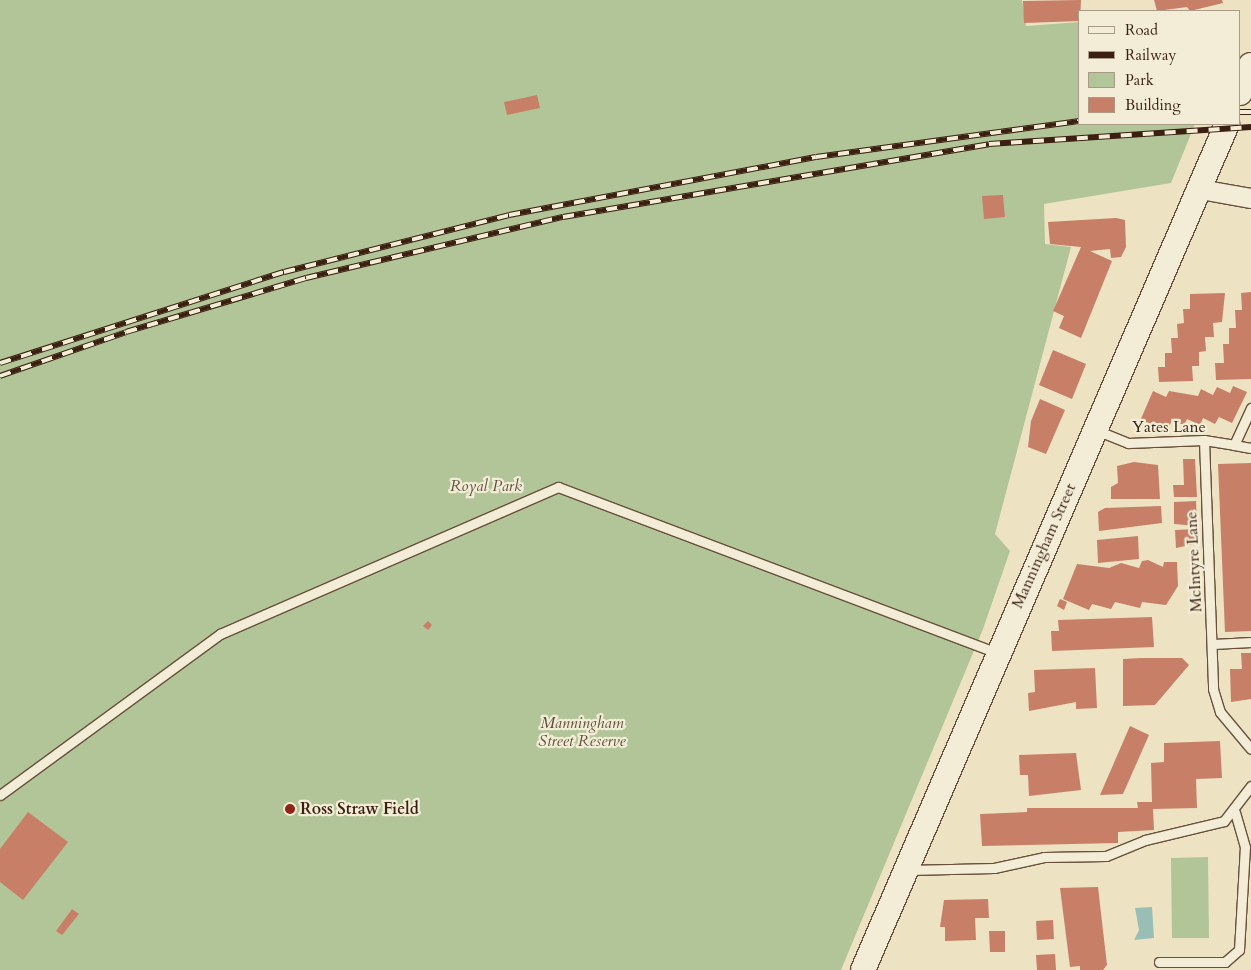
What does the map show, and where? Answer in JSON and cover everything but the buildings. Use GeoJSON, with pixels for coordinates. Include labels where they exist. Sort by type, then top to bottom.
{"type":"FeatureCollection","features":[{"type":"Feature","properties":{"kind":"street"},"geometry":{"type":"LineString","coordinates":[[1241,90],[1251,65]]}},
{"type":"Feature","properties":{"kind":"street","name":"Manningham Street"},"geometry":{"type":"LineString","coordinates":[[863,970],[997,653],[1096,430],[1227,125]]}},
{"type":"Feature","properties":{"kind":"street"},"geometry":{"type":"LineString","coordinates":[[1200,189],[1251,198]]}},
{"type":"Feature","properties":{"kind":"lane"},"geometry":{"type":"LineString","coordinates":[[1234,445],[1251,408]]}},
{"type":"Feature","properties":{"kind":"lane","name":"Yates Lane"},"geometry":{"type":"LineString","coordinates":[[1096,430],[1128,443],[1204,440],[1251,448]]}},
{"type":"Feature","properties":{"kind":"lane","name":"McIntyre Lane"},"geometry":{"type":"LineString","coordinates":[[1204,440],[1216,704],[1251,749]]}},
{"type":"Feature","properties":{"kind":"lane"},"geometry":{"type":"LineString","coordinates":[[0,796],[220,634],[558,487],[997,653]]}},
{"type":"Feature","properties":{"kind":"lane"},"geometry":{"type":"LineString","coordinates":[[1213,644],[1251,642]]}},
{"type":"Feature","properties":{"kind":"lane"},"geometry":{"type":"LineString","coordinates":[[905,870],[994,868],[1044,857],[1106,856],[1145,840],[1214,825],[1235,812],[1251,786]]}},
{"type":"Feature","properties":{"kind":"lane"},"geometry":{"type":"LineString","coordinates":[[1159,962],[1225,962],[1239,950],[1246,847],[1235,812]]}},
{"type":"Feature","properties":{"kind":"green space","name":"Royal Park"},"geometry":{"type":"Polygon","coordinates":[[[0,0],[1022,0],[1026,26],[1078,22],[1078,125],[1195,125],[1171,183],[1044,204],[1045,244],[1071,247],[995,534],[1010,551],[983,629],[841,970],[0,970],[0,0]]]}},
{"type":"Feature","properties":{"kind":"green space"},"geometry":{"type":"Polygon","coordinates":[[[1208,857],[1209,938],[1172,938],[1171,858],[1208,857]]]}},
{"type":"Feature","properties":{"kind":"water"},"geometry":{"type":"Polygon","coordinates":[[[1152,907],[1154,938],[1134,940],[1139,930],[1135,908],[1152,907]]]}},
{"type":"Feature","properties":{"kind":"railway"},"geometry":{"type":"LineString","coordinates":[[1241,112],[1251,112]]}},
{"type":"Feature","properties":{"kind":"railway"},"geometry":{"type":"LineString","coordinates":[[0,363],[284,272],[509,215],[816,157],[1078,121]]}},
{"type":"Feature","properties":{"kind":"railway"},"geometry":{"type":"LineString","coordinates":[[0,376],[126,332],[306,278],[563,217],[989,144],[1251,127]]}},
{"type":"Feature","properties":{"kind":"place","name":"Ross Straw Field"},"geometry":{"type":"Point","coordinates":[290,809]}},
{"type":"Feature","properties":{"kind":"park label","name":"Manningham Street Reserve"},"geometry":{"type":"Point","coordinates":[582,732]}}]}
